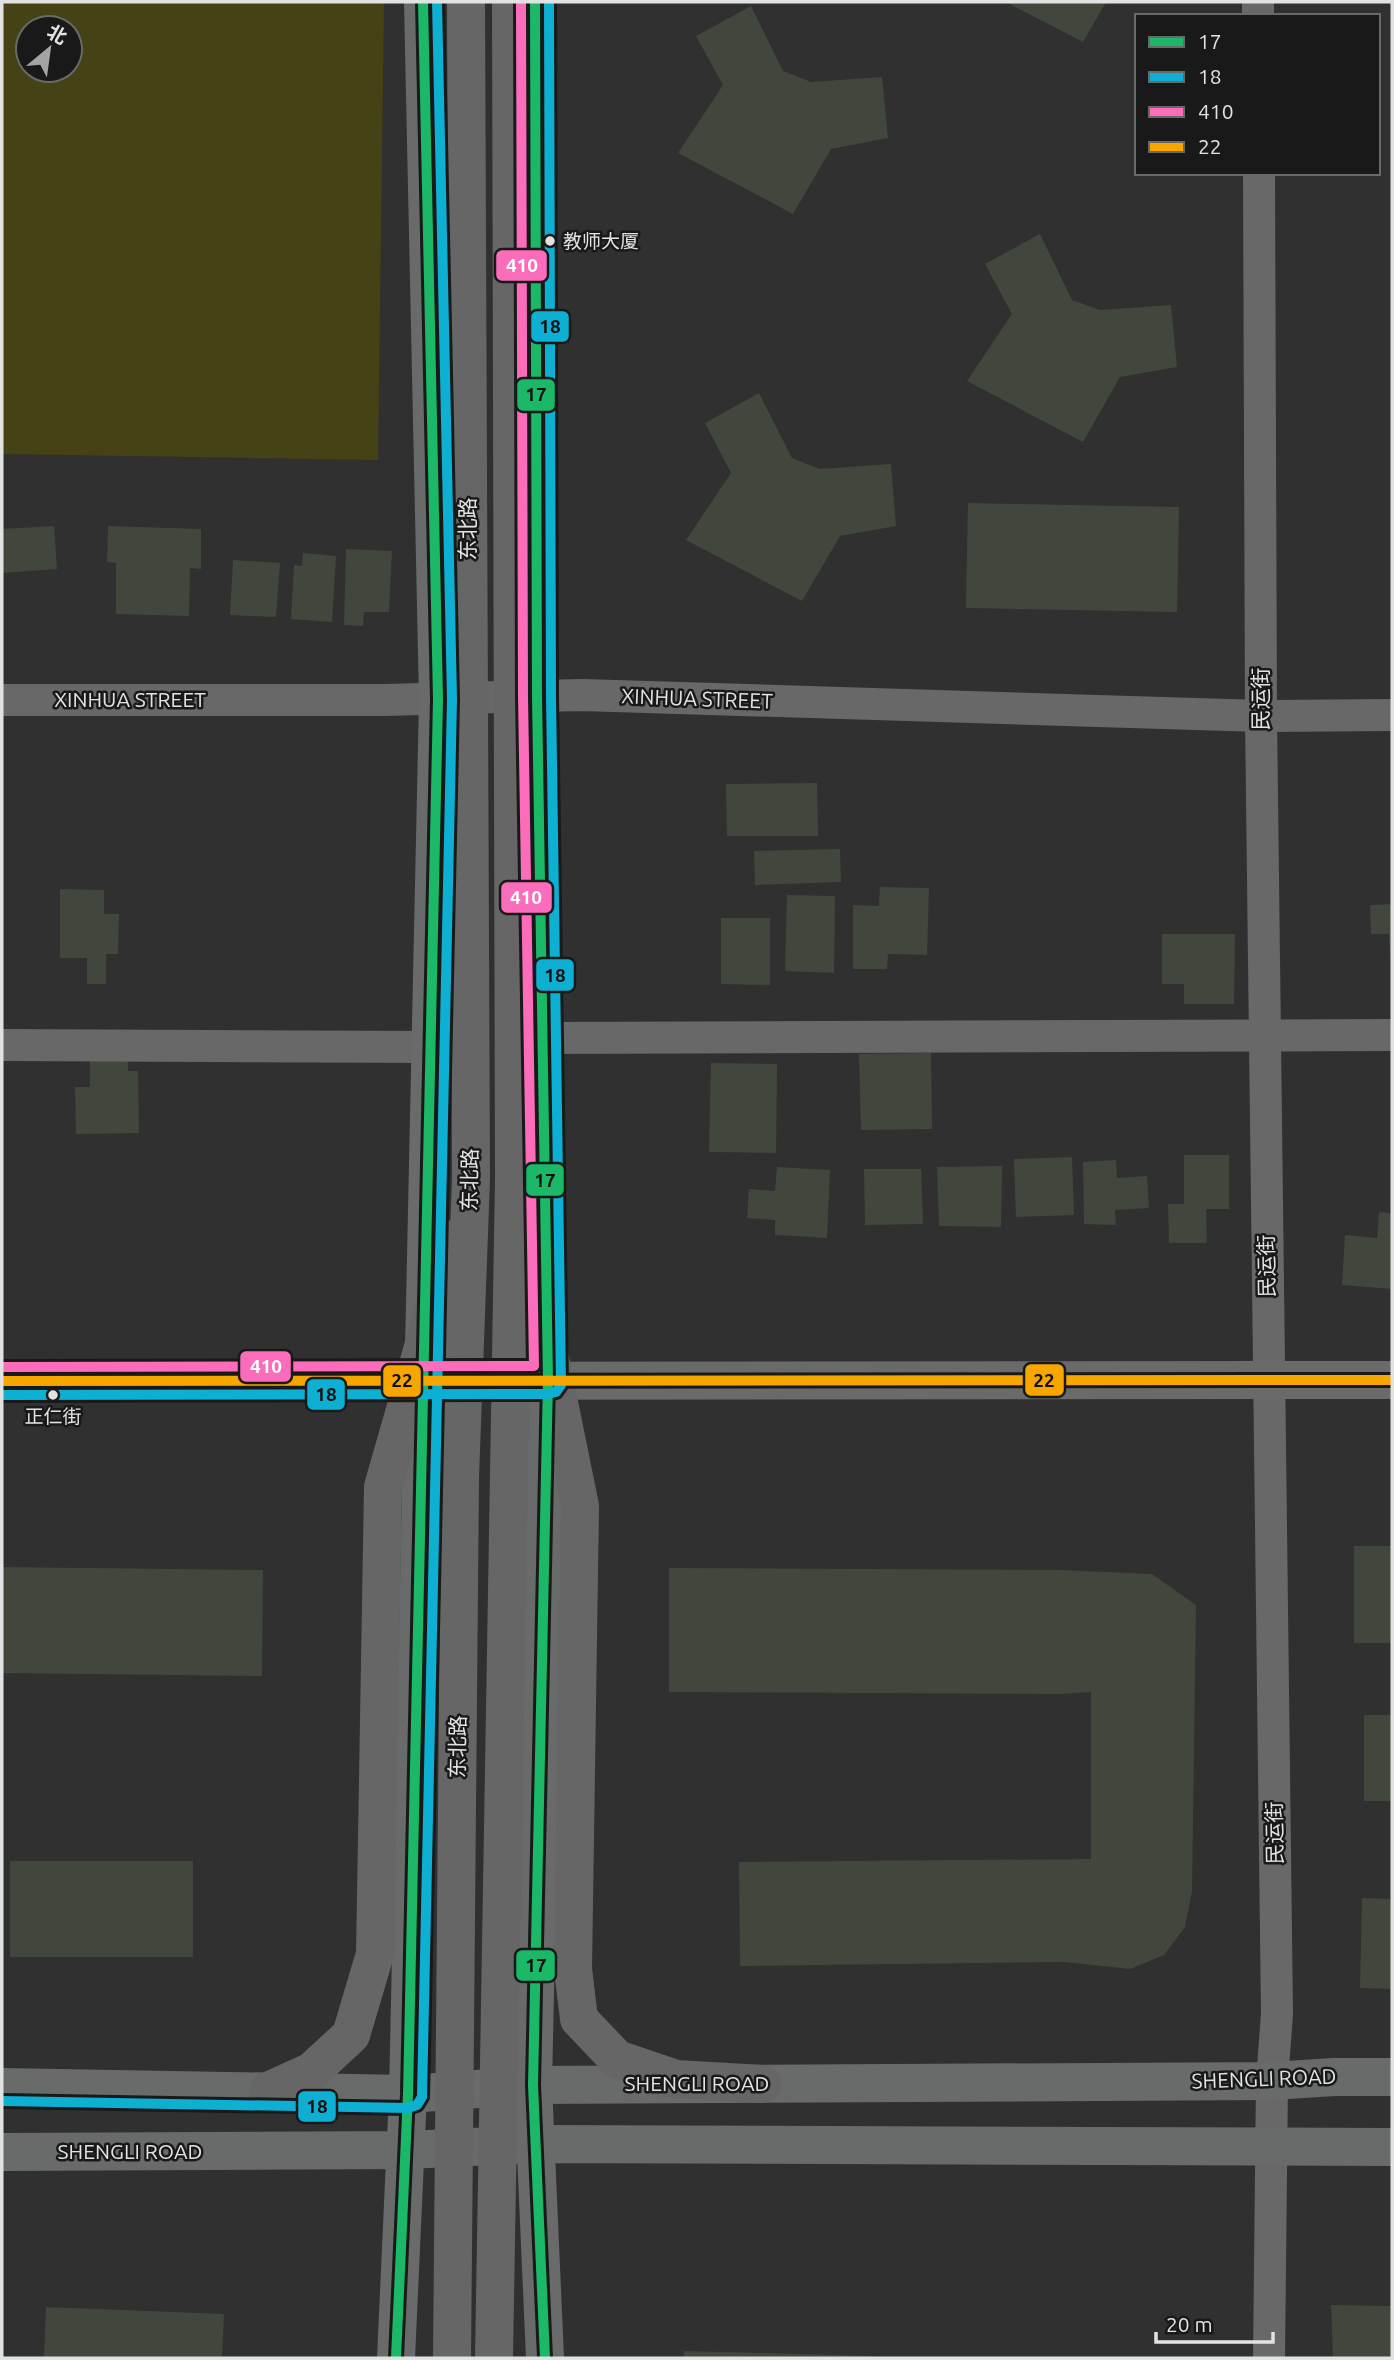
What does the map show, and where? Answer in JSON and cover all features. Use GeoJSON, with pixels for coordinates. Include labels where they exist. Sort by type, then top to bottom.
{"type":"FeatureCollection","features":[{"type":"Feature","properties":{"kind":"highway","name":"东北路"},"geometry":{"type":"LineString","coordinates":[[452,2358],[460,1477],[471,1179],[466,2]]}},
{"type":"Feature","properties":{"kind":"highway","name":"东北路"},"geometry":{"type":"LineString","coordinates":[[494,2358],[514,1179],[511,2]]}},
{"type":"Feature","properties":{"kind":"highway"},"geometry":{"type":"LineString","coordinates":[[268,2091],[312,2071],[351,2035],[375,1954],[383,1487],[471,1179]]}},
{"type":"Feature","properties":{"kind":"highway"},"geometry":{"type":"LineString","coordinates":[[514,1179],[580,1506],[573,1969],[579,2019],[617,2059],[676,2079],[762,2084]]}},
{"type":"Feature","properties":{"kind":"main road","name":"东北路"},"geometry":{"type":"LineString","coordinates":[[397,2358],[408,2094],[438,699],[424,2]]}},
{"type":"Feature","properties":{"kind":"main road"},"geometry":{"type":"LineString","coordinates":[[535,2],[537,696],[548,1380],[533,2085],[545,2358]]}},
{"type":"Feature","properties":{"kind":"main road"},"geometry":{"type":"LineString","coordinates":[[2,1381],[1392,1380]]}},
{"type":"Feature","properties":{"kind":"main road","name":"SHENGLI ROAD"},"geometry":{"type":"LineString","coordinates":[[2,2087],[408,2094],[533,2085],[1272,2081],[1392,2077]]}},
{"type":"Feature","properties":{"kind":"main road","name":"SHENGLI ROAD"},"geometry":{"type":"LineString","coordinates":[[2,2152],[406,2150],[535,2144],[1392,2147]]}},
{"type":"Feature","properties":{"kind":"street","name":"民运街"},"geometry":{"type":"LineString","coordinates":[[1259,175],[1261,716],[1277,2014],[1272,2081],[1269,2358]]}},
{"type":"Feature","properties":{"kind":"street","name":"XINHUA STREET"},"geometry":{"type":"LineString","coordinates":[[2,700],[438,699],[582,695],[1261,716],[1392,715]]}},
{"type":"Feature","properties":{"kind":"street"},"geometry":{"type":"LineString","coordinates":[[541,1038],[1392,1035]]}},
{"type":"Feature","properties":{"kind":"street"},"geometry":{"type":"LineString","coordinates":[[2,1045],[430,1047]]}},
{"type":"Feature","properties":{"kind":"shaded area"},"geometry":{"type":"Polygon","coordinates":[[[2,2],[384,2],[378,460],[2,454],[2,2]]]}},
{"type":"Feature","properties":{"kind":"building"},"geometry":{"type":"Polygon","coordinates":[[[1006,2],[1106,2],[1083,42],[1006,2]]]}},
{"type":"Feature","properties":{"kind":"building"},"geometry":{"type":"Polygon","coordinates":[[[751,6],[783,71],[811,82],[882,77],[888,138],[831,149],[793,214],[678,153],[723,85],[696,36],[751,6]]]}},
{"type":"Feature","properties":{"kind":"building"},"geometry":{"type":"Polygon","coordinates":[[[1040,234],[1072,300],[1100,310],[1171,305],[1177,367],[1120,377],[1083,442],[967,381],[1012,314],[985,264],[1040,234]]]}},
{"type":"Feature","properties":{"kind":"building"},"geometry":{"type":"Polygon","coordinates":[[[759,393],[792,458],[819,469],[891,464],[896,526],[840,536],[802,601],[686,540],[731,473],[705,423],[759,393]]]}},
{"type":"Feature","properties":{"kind":"building"},"geometry":{"type":"Polygon","coordinates":[[[968,503],[1179,507],[1177,612],[966,608],[968,503]]]}},
{"type":"Feature","properties":{"kind":"building"},"geometry":{"type":"Polygon","coordinates":[[[54,526],[57,569],[2,573],[2,529],[54,526]]]}},
{"type":"Feature","properties":{"kind":"building"},"geometry":{"type":"Polygon","coordinates":[[[108,526],[201,529],[201,569],[190,568],[189,616],[116,614],[116,563],[107,562],[108,526]]]}},
{"type":"Feature","properties":{"kind":"building"},"geometry":{"type":"Polygon","coordinates":[[[346,549],[392,551],[389,612],[364,612],[363,626],[344,625],[346,549]]]}},
{"type":"Feature","properties":{"kind":"building"},"geometry":{"type":"Polygon","coordinates":[[[303,553],[336,556],[332,622],[291,619],[294,565],[302,566],[303,553]]]}},
{"type":"Feature","properties":{"kind":"building"},"geometry":{"type":"Polygon","coordinates":[[[233,560],[280,563],[276,617],[230,615],[233,560]]]}},
{"type":"Feature","properties":{"kind":"building"},"geometry":{"type":"Polygon","coordinates":[[[817,783],[818,836],[727,836],[726,784],[817,783]]]}},
{"type":"Feature","properties":{"kind":"building"},"geometry":{"type":"Polygon","coordinates":[[[840,849],[841,882],[755,885],[754,851],[840,849]]]}},
{"type":"Feature","properties":{"kind":"building"},"geometry":{"type":"Polygon","coordinates":[[[880,887],[929,888],[927,955],[888,954],[887,969],[853,969],[853,905],[879,906],[880,887]]]}},
{"type":"Feature","properties":{"kind":"building"},"geometry":{"type":"Polygon","coordinates":[[[60,889],[104,890],[104,914],[119,914],[118,954],[106,954],[106,984],[87,984],[87,958],[60,958],[60,889]]]}},
{"type":"Feature","properties":{"kind":"building"},"geometry":{"type":"Polygon","coordinates":[[[787,895],[835,896],[834,973],[785,971],[787,895]]]}},
{"type":"Feature","properties":{"kind":"building"},"geometry":{"type":"Polygon","coordinates":[[[1392,904],[1390,954],[1389,934],[1371,934],[1370,905],[1392,904]]]}},
{"type":"Feature","properties":{"kind":"building"},"geometry":{"type":"Polygon","coordinates":[[[721,918],[770,918],[770,985],[721,984],[721,918]]]}},
{"type":"Feature","properties":{"kind":"building"},"geometry":{"type":"Polygon","coordinates":[[[1162,934],[1235,934],[1234,1004],[1184,1004],[1184,984],[1162,984],[1162,934]]]}},
{"type":"Feature","properties":{"kind":"building"},"geometry":{"type":"Polygon","coordinates":[[[931,1053],[932,1129],[861,1130],[859,1054],[931,1053]]]}},
{"type":"Feature","properties":{"kind":"building"},"geometry":{"type":"Polygon","coordinates":[[[90,1057],[128,1057],[128,1071],[138,1071],[139,1133],[76,1134],[75,1087],[90,1087],[90,1057]]]}},
{"type":"Feature","properties":{"kind":"building"},"geometry":{"type":"Polygon","coordinates":[[[711,1063],[777,1064],[776,1153],[709,1152],[711,1063]]]}},
{"type":"Feature","properties":{"kind":"building"},"geometry":{"type":"Polygon","coordinates":[[[1184,1155],[1229,1155],[1229,1209],[1206,1209],[1207,1243],[1169,1243],[1168,1204],[1184,1204],[1184,1155]]]}},
{"type":"Feature","properties":{"kind":"building"},"geometry":{"type":"Polygon","coordinates":[[[1072,1157],[1074,1215],[1016,1217],[1014,1159],[1072,1157]]]}},
{"type":"Feature","properties":{"kind":"building"},"geometry":{"type":"Polygon","coordinates":[[[1116,1160],[1117,1178],[1147,1176],[1149,1208],[1115,1210],[1116,1225],[1084,1224],[1083,1162],[1116,1160]]]}},
{"type":"Feature","properties":{"kind":"building"},"geometry":{"type":"Polygon","coordinates":[[[1002,1166],[1001,1227],[939,1226],[937,1167],[1002,1166]]]}},
{"type":"Feature","properties":{"kind":"building"},"geometry":{"type":"Polygon","coordinates":[[[777,1167],[830,1170],[827,1238],[775,1235],[775,1220],[747,1218],[749,1189],[775,1191],[777,1167]]]}},
{"type":"Feature","properties":{"kind":"building"},"geometry":{"type":"Polygon","coordinates":[[[864,1169],[921,1169],[923,1224],[865,1225],[864,1169]]]}},
{"type":"Feature","properties":{"kind":"building"},"geometry":{"type":"Polygon","coordinates":[[[1379,1212],[1392,1213],[1392,1289],[1342,1285],[1345,1235],[1377,1238],[1379,1212]]]}},
{"type":"Feature","properties":{"kind":"building"},"geometry":{"type":"Polygon","coordinates":[[[1354,1546],[1392,1546],[1392,1643],[1354,1643],[1354,1546]]]}},
{"type":"Feature","properties":{"kind":"building"},"geometry":{"type":"Polygon","coordinates":[[[2,1567],[263,1570],[262,1676],[2,1673],[2,1567]]]}},
{"type":"Feature","properties":{"kind":"building"},"geometry":{"type":"Polygon","coordinates":[[[669,1568],[1060,1570],[1152,1574],[1196,1605],[1192,1891],[1185,1927],[1164,1955],[1130,1969],[1064,1962],[740,1966],[739,1862],[1091,1859],[1091,1692],[669,1692],[669,1568]]]}},
{"type":"Feature","properties":{"kind":"building"},"geometry":{"type":"Polygon","coordinates":[[[1364,1715],[1392,1715],[1392,1801],[1364,1801],[1364,1715]]]}},
{"type":"Feature","properties":{"kind":"building"},"geometry":{"type":"Polygon","coordinates":[[[10,1861],[193,1861],[193,1957],[10,1957],[10,1861]]]}},
{"type":"Feature","properties":{"kind":"building"},"geometry":{"type":"Polygon","coordinates":[[[1362,1898],[1392,1899],[1392,1989],[1360,1988],[1362,1898]]]}},
{"type":"Feature","properties":{"kind":"building"},"geometry":{"type":"Polygon","coordinates":[[[1331,2305],[1392,2306],[1392,2358],[1333,2358],[1331,2305]]]}},
{"type":"Feature","properties":{"kind":"building"},"geometry":{"type":"Polygon","coordinates":[[[46,2307],[224,2314],[222,2358],[44,2358],[46,2307]]]}},
{"type":"Feature","properties":{"kind":"building"},"geometry":{"type":"Polygon","coordinates":[[[684,2351],[873,2356],[873,2358],[684,2358],[684,2351]]]}},
{"type":"Feature","properties":{"kind":"transit line","name":"17"},"geometry":{"type":"LineString","coordinates":[[396,2358],[408,2094],[438,699],[423,2]]}},
{"type":"Feature","properties":{"kind":"transit line","name":"18"},"geometry":{"type":"LineString","coordinates":[[2,2101],[408,2108],[417,2105],[422,2097],[452,699],[437,2]]}},
{"type":"Feature","properties":{"kind":"transit line","name":"410"},"geometry":{"type":"LineString","coordinates":[[2,1367],[534,1366],[523,696],[521,2]]}},
{"type":"Feature","properties":{"kind":"transit line","name":"17"},"geometry":{"type":"LineString","coordinates":[[535,2],[537,696],[548,1380],[533,2085],[545,2358]]}},
{"type":"Feature","properties":{"kind":"transit line","name":"18"},"geometry":{"type":"LineString","coordinates":[[2,1395],[548,1394],[556,1392],[561,1385],[551,696],[549,2]]}},
{"type":"Feature","properties":{"kind":"transit line","name":"22"},"geometry":{"type":"LineString","coordinates":[[2,1381],[1392,1380]]}},
{"type":"Feature","properties":{"kind":"place","name":"教师大厦"},"geometry":{"type":"Point","coordinates":[550,241]}},
{"type":"Feature","properties":{"kind":"place","name":"正仁街"},"geometry":{"type":"Point","coordinates":[53,1395]}}]}
